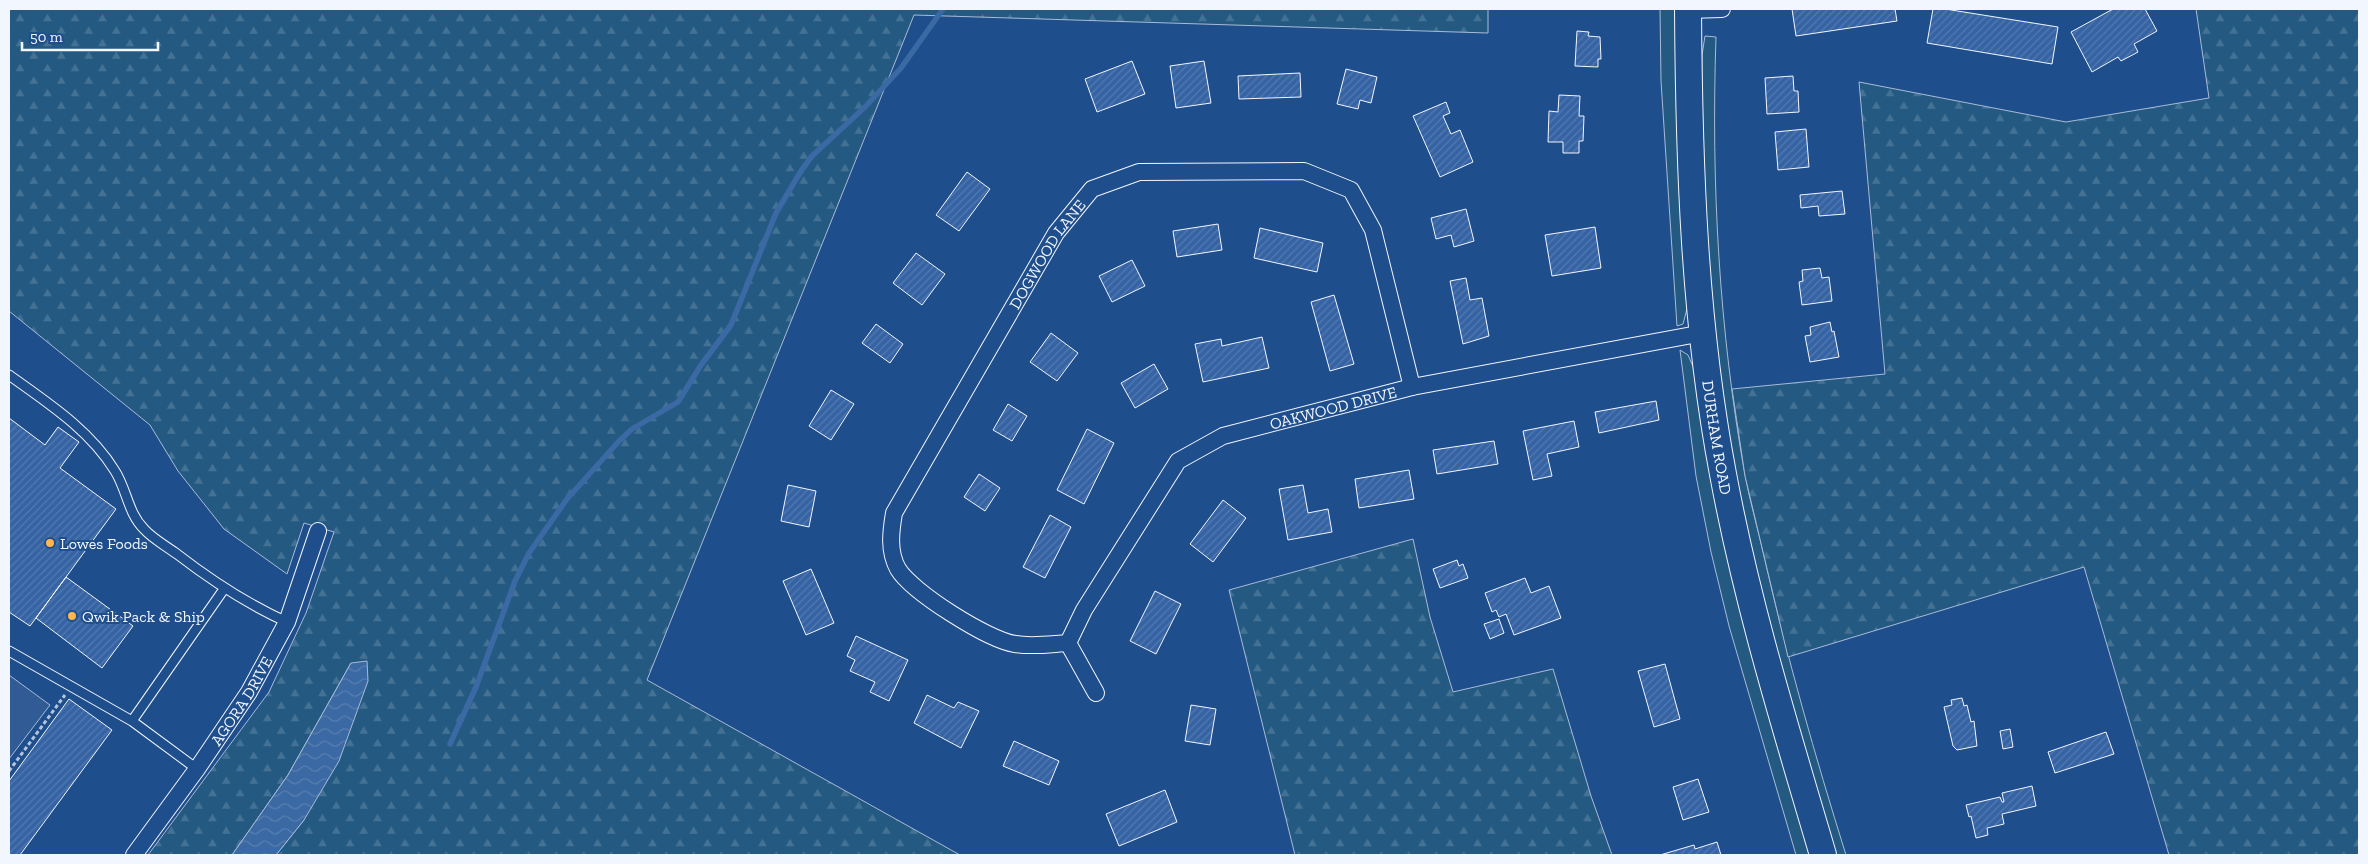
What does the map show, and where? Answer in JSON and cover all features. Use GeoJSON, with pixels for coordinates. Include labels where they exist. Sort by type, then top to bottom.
{"type":"FeatureCollection","features":[{"type":"Feature","properties":{"kind":"main road","name":"DURHAM ROAD"},"geometry":{"type":"LineString","coordinates":[[1688,9],[1692,205],[1703,333],[1722,472],[1736,544],[1760,641],[1823,855]]}},
{"type":"Feature","properties":{"kind":"street"},"geometry":{"type":"LineString","coordinates":[[1688,9],[1722,9]]}},
{"type":"Feature","properties":{"kind":"street","name":"DOGWOOD LANE"},"geometry":{"type":"LineString","coordinates":[[1068,643],[1031,646],[999,640],[926,596],[910,583],[897,568],[890,540],[894,513],[1056,233],[1092,189],[1139,172],[1304,171],[1351,190],[1373,230],[1412,387]]}},
{"type":"Feature","properties":{"kind":"street","name":"OAKWOOD DRIVE"},"geometry":{"type":"LineString","coordinates":[[1068,643],[1084,610],[1178,461],[1223,436],[1412,387],[1703,333]]}},
{"type":"Feature","properties":{"kind":"street","name":"AGORA DRIVE"},"geometry":{"type":"LineString","coordinates":[[134,855],[197,769],[249,692],[287,622],[318,531]]}},
{"type":"Feature","properties":{"kind":"street"},"geometry":{"type":"LineString","coordinates":[[1068,643],[1096,693]]}},
{"type":"Feature","properties":{"kind":"lane"},"geometry":{"type":"LineString","coordinates":[[9,375],[61,413],[97,444],[116,473],[131,512],[144,530],[224,590],[287,622]]}},
{"type":"Feature","properties":{"kind":"lane"},"geometry":{"type":"LineString","coordinates":[[132,721],[224,590]]}},
{"type":"Feature","properties":{"kind":"lane"},"geometry":{"type":"LineString","coordinates":[[9,651],[132,721],[197,769]]}},
{"type":"Feature","properties":{"kind":"path"},"geometry":{"type":"LineString","coordinates":[[9,771],[67,693],[71,696]]}},
{"type":"Feature","properties":{"kind":"green space"},"geometry":{"type":"Polygon","coordinates":[[[9,9],[1488,9],[1488,33],[914,15],[647,680],[960,855],[276,855],[304,820],[351,663],[288,775],[232,855],[148,855],[269,692],[306,613],[334,532],[304,523],[287,574],[224,529],[178,471],[150,425],[9,311],[9,9]]]}},
{"type":"Feature","properties":{"kind":"green space"},"geometry":{"type":"Polygon","coordinates":[[[1660,9],[1675,9],[1689,301],[1683,324],[1677,326],[1661,81],[1660,9]]]}},
{"type":"Feature","properties":{"kind":"green space"},"geometry":{"type":"Polygon","coordinates":[[[2196,9],[2359,9],[2359,855],[2169,855],[2084,567],[1788,657],[1745,476],[1732,389],[1885,374],[1859,82],[2066,122],[2209,98],[2196,9]]]}},
{"type":"Feature","properties":{"kind":"green space"},"geometry":{"type":"Polygon","coordinates":[[[1705,36],[1716,37],[1715,147],[1719,256],[1729,366],[1745,475],[1792,669],[1812,744],[1846,855],[1834,855],[1744,533],[1713,352],[1701,201],[1702,55],[1705,36]]]}},
{"type":"Feature","properties":{"kind":"green space"},"geometry":{"type":"Polygon","coordinates":[[[1680,350],[1688,355],[1695,371],[1813,855],[1796,855],[1729,626],[1711,552],[1696,476],[1680,350]]]}},
{"type":"Feature","properties":{"kind":"green space"},"geometry":{"type":"Polygon","coordinates":[[[1413,539],[1430,617],[1453,692],[1553,669],[1591,796],[1612,855],[1295,855],[1229,590],[1413,539]]]}},
{"type":"Feature","properties":{"kind":"shaded area"},"geometry":{"type":"Polygon","coordinates":[[[9,675],[50,705],[9,759],[9,675]]]}},
{"type":"Feature","properties":{"kind":"water"},"geometry":{"type":"Polygon","coordinates":[[[367,661],[368,681],[339,761],[304,820],[276,855],[232,855],[288,775],[351,663],[367,661]]]}},
{"type":"Feature","properties":{"kind":"building"},"geometry":{"type":"Polygon","coordinates":[[[1792,9],[1895,9],[1897,21],[1796,36],[1792,9]]]}},
{"type":"Feature","properties":{"kind":"building"},"geometry":{"type":"Polygon","coordinates":[[[1933,9],[1945,9],[2058,27],[2052,64],[1927,43],[1933,9]]]}},
{"type":"Feature","properties":{"kind":"building"},"geometry":{"type":"Polygon","coordinates":[[[2113,9],[2145,9],[2157,31],[2134,44],[2138,52],[2121,61],[2118,57],[2092,72],[2071,32],[2113,9]]]}},
{"type":"Feature","properties":{"kind":"building"},"geometry":{"type":"Polygon","coordinates":[[[1577,31],[1589,32],[1588,36],[1600,37],[1601,59],[1598,59],[1598,67],[1575,66],[1577,31]]]}},
{"type":"Feature","properties":{"kind":"building"},"geometry":{"type":"Polygon","coordinates":[[[1132,61],[1145,94],[1097,112],[1085,79],[1132,61]]]}},
{"type":"Feature","properties":{"kind":"building"},"geometry":{"type":"Polygon","coordinates":[[[1204,61],[1211,103],[1176,108],[1170,66],[1204,61]]]}},
{"type":"Feature","properties":{"kind":"building"},"geometry":{"type":"Polygon","coordinates":[[[1346,69],[1377,77],[1371,103],[1360,100],[1358,109],[1337,104],[1346,69]]]}},
{"type":"Feature","properties":{"kind":"building"},"geometry":{"type":"Polygon","coordinates":[[[1300,73],[1301,97],[1239,99],[1238,76],[1300,73]]]}},
{"type":"Feature","properties":{"kind":"building"},"geometry":{"type":"Polygon","coordinates":[[[1793,76],[1794,91],[1798,91],[1799,112],[1767,114],[1765,78],[1793,76]]]}},
{"type":"Feature","properties":{"kind":"building"},"geometry":{"type":"Polygon","coordinates":[[[1559,95],[1580,96],[1579,116],[1584,116],[1583,141],[1579,141],[1579,153],[1563,153],[1563,142],[1548,142],[1549,111],[1558,112],[1559,95]]]}},
{"type":"Feature","properties":{"kind":"building"},"geometry":{"type":"Polygon","coordinates":[[[1446,102],[1450,113],[1443,116],[1451,134],[1460,130],[1473,162],[1440,177],[1413,116],[1446,102]]]}},
{"type":"Feature","properties":{"kind":"building"},"geometry":{"type":"Polygon","coordinates":[[[1806,129],[1809,167],[1778,170],[1775,132],[1806,129]]]}},
{"type":"Feature","properties":{"kind":"building"},"geometry":{"type":"Polygon","coordinates":[[[967,172],[990,189],[959,231],[936,215],[967,172]]]}},
{"type":"Feature","properties":{"kind":"building"},"geometry":{"type":"Polygon","coordinates":[[[1842,191],[1845,214],[1819,216],[1818,206],[1801,208],[1800,195],[1842,191]]]}},
{"type":"Feature","properties":{"kind":"building"},"geometry":{"type":"Polygon","coordinates":[[[1466,209],[1474,241],[1454,247],[1451,235],[1436,239],[1431,218],[1466,209]]]}},
{"type":"Feature","properties":{"kind":"building"},"geometry":{"type":"Polygon","coordinates":[[[1218,224],[1222,250],[1177,257],[1173,231],[1218,224]]]}},
{"type":"Feature","properties":{"kind":"building"},"geometry":{"type":"Polygon","coordinates":[[[1595,227],[1601,268],[1552,276],[1545,235],[1595,227]]]}},
{"type":"Feature","properties":{"kind":"building"},"geometry":{"type":"Polygon","coordinates":[[[1260,228],[1323,243],[1317,272],[1254,258],[1260,228]]]}},
{"type":"Feature","properties":{"kind":"building"},"geometry":{"type":"Polygon","coordinates":[[[916,253],[945,274],[922,305],[893,283],[916,253]]]}},
{"type":"Feature","properties":{"kind":"building"},"geometry":{"type":"Polygon","coordinates":[[[1132,260],[1145,286],[1112,302],[1099,276],[1132,260]]]}},
{"type":"Feature","properties":{"kind":"building"},"geometry":{"type":"Polygon","coordinates":[[[1820,268],[1822,278],[1829,277],[1832,301],[1802,305],[1799,282],[1803,281],[1802,270],[1820,268]]]}},
{"type":"Feature","properties":{"kind":"building"},"geometry":{"type":"Polygon","coordinates":[[[1466,278],[1470,300],[1482,298],[1489,336],[1463,344],[1450,281],[1466,278]]]}},
{"type":"Feature","properties":{"kind":"building"},"geometry":{"type":"Polygon","coordinates":[[[1334,295],[1354,364],[1330,371],[1311,302],[1334,295]]]}},
{"type":"Feature","properties":{"kind":"building"},"geometry":{"type":"Polygon","coordinates":[[[1830,322],[1832,332],[1834,331],[1839,357],[1810,362],[1805,336],[1811,335],[1810,327],[1830,322]]]}},
{"type":"Feature","properties":{"kind":"building"},"geometry":{"type":"Polygon","coordinates":[[[876,324],[903,344],[890,363],[862,343],[876,324]]]}},
{"type":"Feature","properties":{"kind":"building"},"geometry":{"type":"Polygon","coordinates":[[[1051,333],[1078,353],[1057,381],[1030,362],[1051,333]]]}},
{"type":"Feature","properties":{"kind":"building"},"geometry":{"type":"Polygon","coordinates":[[[1262,337],[1269,368],[1203,382],[1195,344],[1221,339],[1222,346],[1262,337]]]}},
{"type":"Feature","properties":{"kind":"building"},"geometry":{"type":"Polygon","coordinates":[[[1154,364],[1168,389],[1135,408],[1121,383],[1154,364]]]}},
{"type":"Feature","properties":{"kind":"building"},"geometry":{"type":"Polygon","coordinates":[[[831,390],[854,404],[831,440],[809,426],[831,390]]]}},
{"type":"Feature","properties":{"kind":"building"},"geometry":{"type":"Polygon","coordinates":[[[1656,401],[1659,420],[1599,433],[1595,412],[1656,401]]]}},
{"type":"Feature","properties":{"kind":"building"},"geometry":{"type":"Polygon","coordinates":[[[1008,404],[1027,416],[1012,441],[993,430],[1008,404]]]}},
{"type":"Feature","properties":{"kind":"building","name":"Lowes Foods"},"geometry":{"type":"Polygon","coordinates":[[[9,418],[45,445],[58,427],[79,442],[60,468],[116,509],[30,626],[9,612],[9,418]]]}},
{"type":"Feature","properties":{"kind":"building"},"geometry":{"type":"Polygon","coordinates":[[[1574,421],[1579,447],[1547,454],[1552,476],[1533,480],[1523,431],[1574,421]]]}},
{"type":"Feature","properties":{"kind":"building"},"geometry":{"type":"Polygon","coordinates":[[[1087,429],[1114,443],[1084,504],[1057,490],[1087,429]]]}},
{"type":"Feature","properties":{"kind":"building"},"geometry":{"type":"Polygon","coordinates":[[[1494,441],[1498,464],[1437,474],[1433,450],[1494,441]]]}},
{"type":"Feature","properties":{"kind":"building"},"geometry":{"type":"Polygon","coordinates":[[[1409,470],[1414,499],[1359,508],[1355,479],[1409,470]]]}},
{"type":"Feature","properties":{"kind":"building"},"geometry":{"type":"Polygon","coordinates":[[[979,474],[1000,488],[985,511],[964,497],[979,474]]]}},
{"type":"Feature","properties":{"kind":"building"},"geometry":{"type":"Polygon","coordinates":[[[788,485],[816,491],[809,527],[781,521],[788,485]]]}},
{"type":"Feature","properties":{"kind":"building"},"geometry":{"type":"Polygon","coordinates":[[[1303,485],[1308,513],[1328,509],[1332,532],[1288,540],[1279,489],[1303,485]]]}},
{"type":"Feature","properties":{"kind":"building"},"geometry":{"type":"Polygon","coordinates":[[[1223,500],[1246,518],[1213,562],[1190,544],[1223,500]]]}},
{"type":"Feature","properties":{"kind":"building"},"geometry":{"type":"Polygon","coordinates":[[[1050,515],[1071,527],[1045,578],[1023,567],[1050,515]]]}},
{"type":"Feature","properties":{"kind":"building"},"geometry":{"type":"Polygon","coordinates":[[[1457,560],[1459,566],[1463,564],[1468,578],[1440,588],[1433,569],[1457,560]]]}},
{"type":"Feature","properties":{"kind":"building"},"geometry":{"type":"Polygon","coordinates":[[[811,569],[834,623],[806,635],[783,581],[811,569]]]}},
{"type":"Feature","properties":{"kind":"building"},"geometry":{"type":"Polygon","coordinates":[[[66,577],[133,626],[102,668],[36,618],[66,577]]]}},
{"type":"Feature","properties":{"kind":"building"},"geometry":{"type":"Polygon","coordinates":[[[1525,578],[1531,593],[1549,586],[1561,618],[1514,635],[1506,614],[1499,617],[1496,610],[1492,612],[1485,593],[1525,578]]]}},
{"type":"Feature","properties":{"kind":"building"},"geometry":{"type":"Polygon","coordinates":[[[1155,591],[1181,604],[1156,654],[1130,641],[1155,591]]]}},
{"type":"Feature","properties":{"kind":"building"},"geometry":{"type":"Polygon","coordinates":[[[1499,619],[1504,633],[1490,639],[1484,624],[1499,619]]]}},
{"type":"Feature","properties":{"kind":"building"},"geometry":{"type":"Polygon","coordinates":[[[856,636],[908,660],[889,701],[870,692],[875,682],[850,671],[855,660],[847,656],[856,636]]]}},
{"type":"Feature","properties":{"kind":"building"},"geometry":{"type":"Polygon","coordinates":[[[1665,664],[1680,719],[1654,727],[1638,671],[1665,664]]]}},
{"type":"Feature","properties":{"kind":"building"},"geometry":{"type":"Polygon","coordinates":[[[927,695],[954,708],[958,702],[979,711],[961,748],[914,723],[927,695]]]}},
{"type":"Feature","properties":{"kind":"building"},"geometry":{"type":"Polygon","coordinates":[[[1962,698],[1964,706],[1967,705],[1971,722],[1974,721],[1977,746],[1957,750],[1953,746],[1944,707],[1952,705],[1951,700],[1962,698]]]}},
{"type":"Feature","properties":{"kind":"building"},"geometry":{"type":"Polygon","coordinates":[[[69,699],[112,730],[20,855],[9,855],[9,781],[69,699]]]}},
{"type":"Feature","properties":{"kind":"building"},"geometry":{"type":"Polygon","coordinates":[[[1191,705],[1216,709],[1210,745],[1185,741],[1191,705]]]}},
{"type":"Feature","properties":{"kind":"building"},"geometry":{"type":"Polygon","coordinates":[[[2010,729],[2013,747],[2003,749],[2000,731],[2010,729]]]}},
{"type":"Feature","properties":{"kind":"building"},"geometry":{"type":"Polygon","coordinates":[[[2106,732],[2114,754],[2055,773],[2048,752],[2106,732]]]}},
{"type":"Feature","properties":{"kind":"building"},"geometry":{"type":"Polygon","coordinates":[[[1014,741],[1059,761],[1049,785],[1003,766],[1014,741]]]}},
{"type":"Feature","properties":{"kind":"building"},"geometry":{"type":"Polygon","coordinates":[[[1698,779],[1709,812],[1683,820],[1673,787],[1698,779]]]}},
{"type":"Feature","properties":{"kind":"building"},"geometry":{"type":"Polygon","coordinates":[[[2032,786],[2036,806],[2002,814],[2004,824],[1987,828],[1988,835],[1976,838],[1971,816],[1969,817],[1966,805],[2000,797],[2002,802],[2004,802],[2002,793],[2032,786]]]}},
{"type":"Feature","properties":{"kind":"building"},"geometry":{"type":"Polygon","coordinates":[[[1165,790],[1177,822],[1119,846],[1106,814],[1165,790]]]}},
{"type":"Feature","properties":{"kind":"building"},"geometry":{"type":"Polygon","coordinates":[[[1717,842],[1721,855],[1660,855],[1694,845],[1695,849],[1717,842]]]}},
{"type":"Feature","properties":{"kind":"waterway"},"geometry":{"type":"LineString","coordinates":[[450,744],[476,687],[515,581],[529,553],[567,499],[619,441],[632,429],[678,402],[701,365],[731,325],[776,213],[801,171],[812,156],[865,107],[901,68],[943,9]]}},
{"type":"Feature","properties":{"kind":"place","name":"Lowes Foods"},"geometry":{"type":"Point","coordinates":[50,543]}},
{"type":"Feature","properties":{"kind":"place","name":"Qwik Pack & Ship"},"geometry":{"type":"Point","coordinates":[72,616]}}]}
